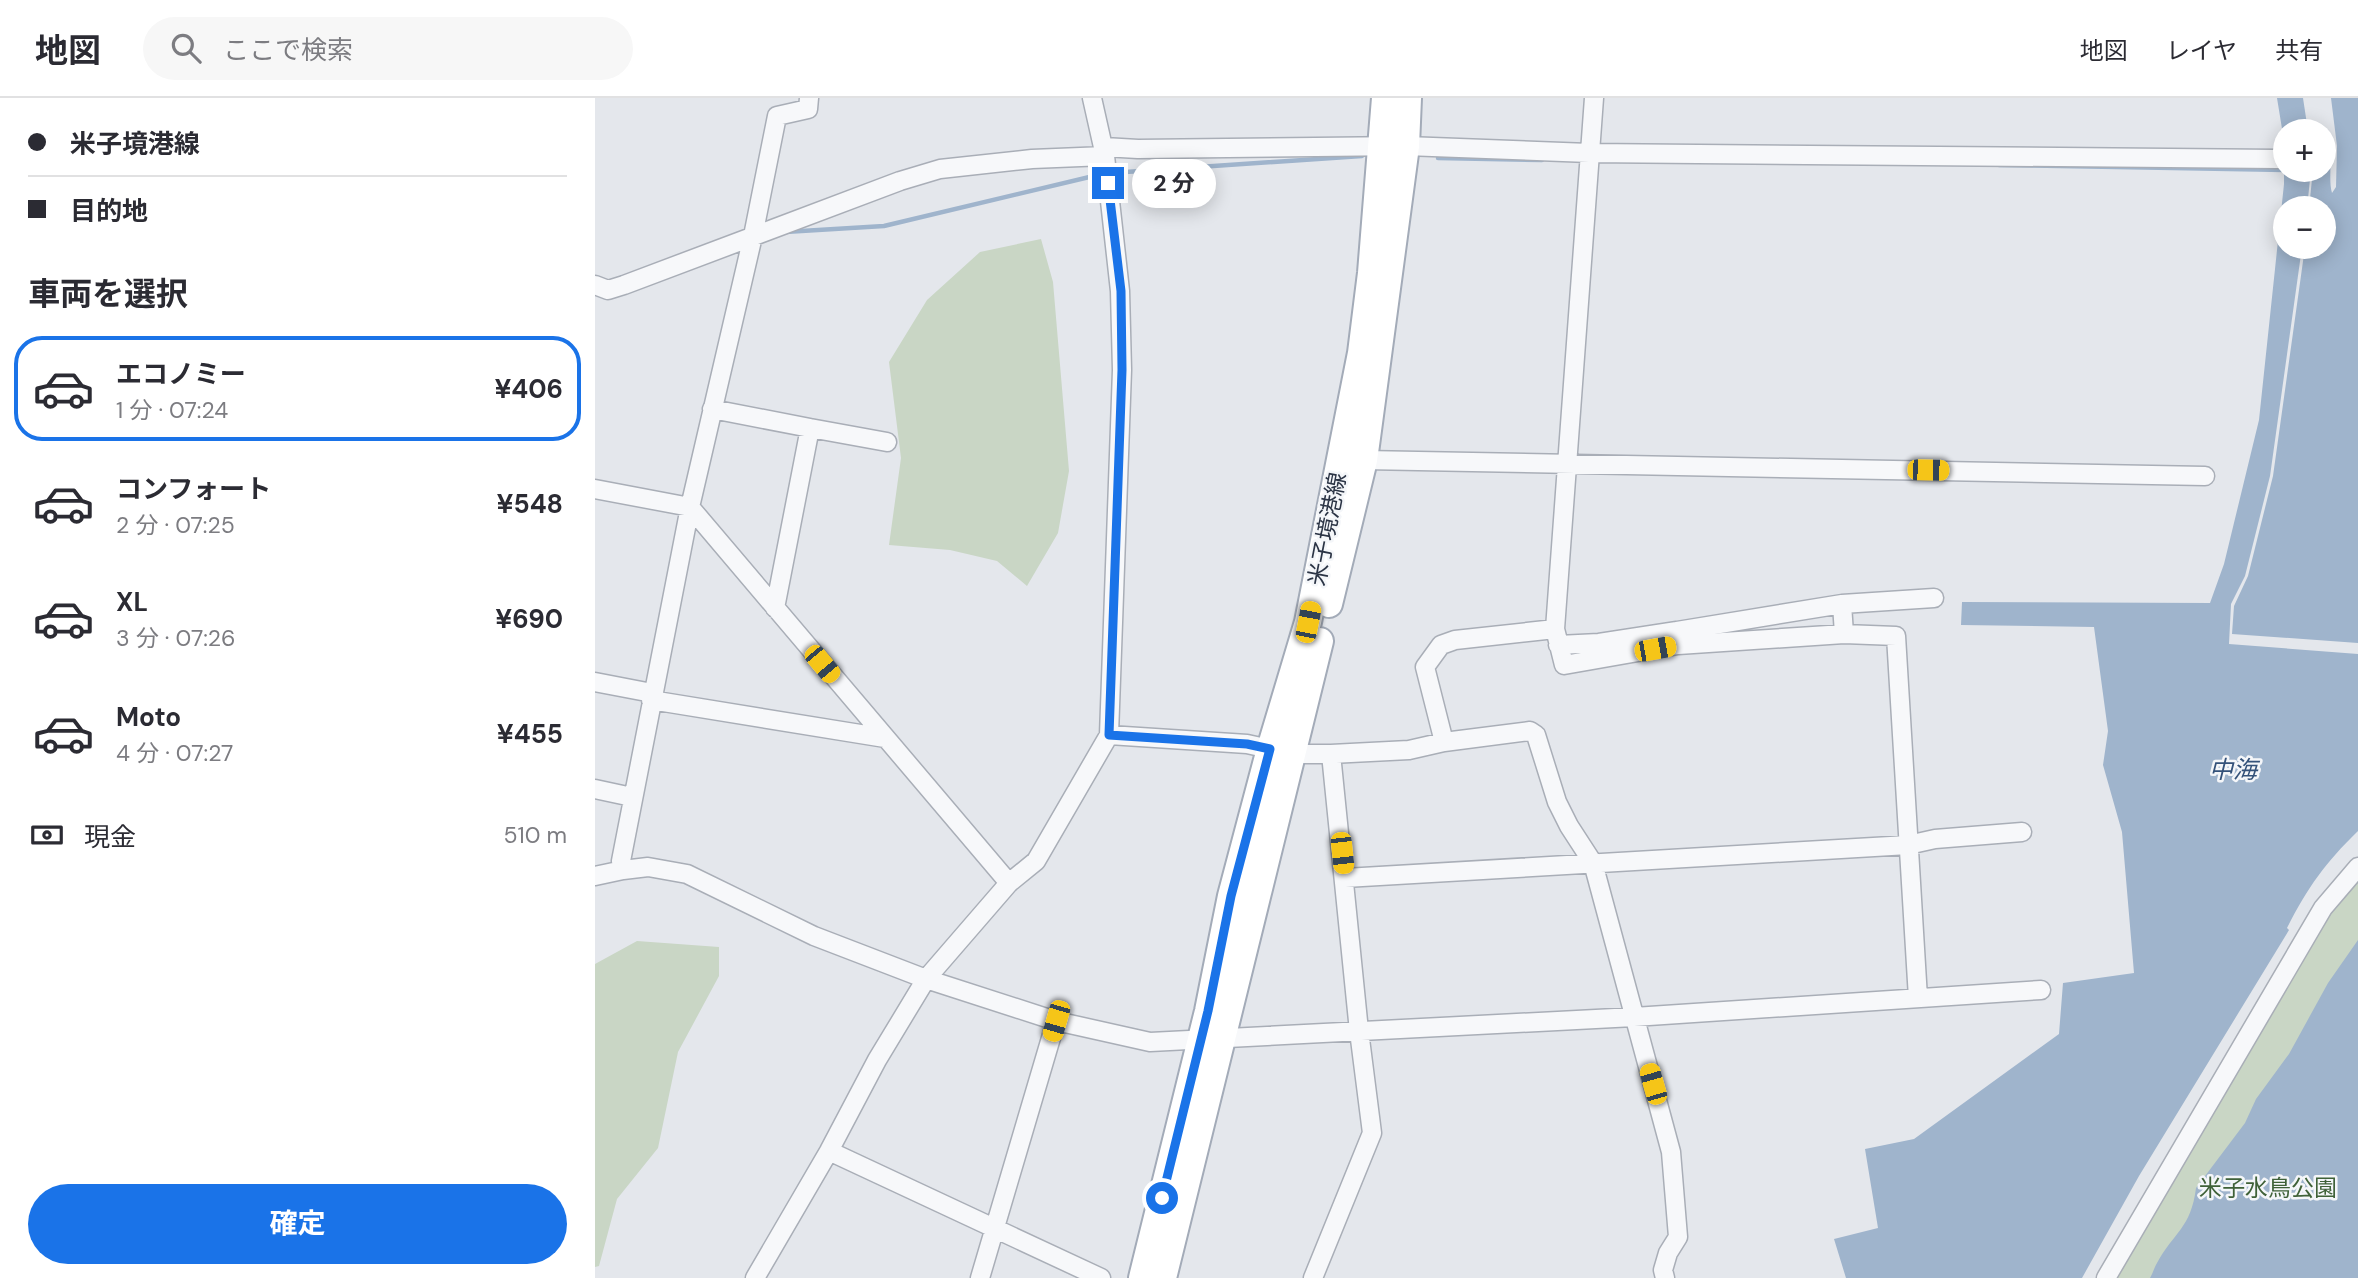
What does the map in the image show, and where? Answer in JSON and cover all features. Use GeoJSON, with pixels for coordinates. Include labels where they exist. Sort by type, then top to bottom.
{"type":"FeatureCollection","features":[{"type":"Feature","properties":{"kind":"main road","name":"米子境港線"},"geometry":{"type":"LineString","coordinates":[[1281,752],[1364,460],[1395,147],[1385,98]]}},
{"type":"Feature","properties":{"kind":"main road","name":"米子境港線"},"geometry":{"type":"LineString","coordinates":[[1142,1278],[1211,1038],[1281,752],[1358,366],[1371,273],[1395,147],[1408,98]]}},
{"type":"Feature","properties":{"kind":"main road","name":"米子境港線"},"geometry":{"type":"LineString","coordinates":[[1163,1278],[1211,1038]]}},
{"type":"Feature","properties":{"kind":"street"},"geometry":{"type":"LineString","coordinates":[[623,870],[621,861],[632,797],[689,507],[753,236],[777,116],[808,109],[809,98]]}},
{"type":"Feature","properties":{"kind":"street"},"geometry":{"type":"LineString","coordinates":[[755,1278],[829,1151],[877,1060],[926,979],[1009,883],[1036,861],[1109,735],[1122,370],[1121,291],[1104,152],[1092,98]]}},
{"type":"Feature","properties":{"kind":"street"},"geometry":{"type":"LineString","coordinates":[[1594,98],[1557,637],[1564,665],[1677,638],[1842,604],[1934,598]]}},
{"type":"Feature","properties":{"kind":"street"},"geometry":{"type":"LineString","coordinates":[[595,285],[608,290],[900,181],[940,169],[1138,149],[1395,147],[1590,153],[2273,159]]}},
{"type":"Feature","properties":{"kind":"street"},"geometry":{"type":"LineString","coordinates":[[712,409],[887,442]]}},
{"type":"Feature","properties":{"kind":"street"},"geometry":{"type":"LineString","coordinates":[[775,608],[810,428]]}},
{"type":"Feature","properties":{"kind":"street"},"geometry":{"type":"LineString","coordinates":[[1364,460],[2205,476]]}},
{"type":"Feature","properties":{"kind":"street"},"geometry":{"type":"LineString","coordinates":[[595,489],[689,507],[1009,883]]}},
{"type":"Feature","properties":{"kind":"street"},"geometry":{"type":"LineString","coordinates":[[1842,604],[1844,634]]}},
{"type":"Feature","properties":{"kind":"street"},"geometry":{"type":"LineString","coordinates":[[1677,638],[1844,634],[1896,636],[1918,998]]}},
{"type":"Feature","properties":{"kind":"street"},"geometry":{"type":"LineString","coordinates":[[1444,741],[1425,667],[1441,645],[1455,640],[1557,637]]}},
{"type":"Feature","properties":{"kind":"street"},"geometry":{"type":"LineString","coordinates":[[595,682],[651,697],[885,738]]}},
{"type":"Feature","properties":{"kind":"street"},"geometry":{"type":"LineString","coordinates":[[1109,735],[1247,744],[1281,752],[1331,754],[1409,750],[1444,741],[1530,731],[1536,736],[1557,802],[1593,863],[1671,1152],[1678,1237],[1668,1253],[1663,1270],[1665,1278]]}},
{"type":"Feature","properties":{"kind":"street"},"geometry":{"type":"LineString","coordinates":[[1313,1278],[1372,1133],[1331,754]]}},
{"type":"Feature","properties":{"kind":"street"},"geometry":{"type":"LineString","coordinates":[[595,789],[632,797]]}},
{"type":"Feature","properties":{"kind":"street"},"geometry":{"type":"LineString","coordinates":[[1345,878],[1908,845],[1935,839],[2022,832]]}},
{"type":"Feature","properties":{"kind":"street"},"geometry":{"type":"LineString","coordinates":[[595,876],[648,867],[687,874],[814,936],[926,979],[1056,1021],[1150,1042],[1634,1017],[2041,990]]}},
{"type":"Feature","properties":{"kind":"street"},"geometry":{"type":"LineString","coordinates":[[2106,1278],[2323,908],[2358,867]]}},
{"type":"Feature","properties":{"kind":"street"},"geometry":{"type":"LineString","coordinates":[[980,1278],[1056,1021]]}},
{"type":"Feature","properties":{"kind":"street"},"geometry":{"type":"LineString","coordinates":[[829,1151],[1101,1278]]}},
{"type":"Feature","properties":{"kind":"green space"},"geometry":{"type":"Polygon","coordinates":[[[1041,239],[1053,282],[1069,471],[1058,533],[1027,586],[997,561],[950,550],[889,545],[901,458],[889,362],[927,300],[980,252],[1041,239]]]}},
{"type":"Feature","properties":{"kind":"green space","name":"米子水鳥公園"},"geometry":{"type":"Polygon","coordinates":[[[2358,873],[2358,1278],[2111,1278],[2292,967],[2358,873]]]}},
{"type":"Feature","properties":{"kind":"green space"},"geometry":{"type":"Polygon","coordinates":[[[637,941],[719,947],[719,976],[678,1052],[658,1148],[617,1199],[599,1266],[595,1267],[595,964],[637,941]]]}},
{"type":"Feature","properties":{"kind":"water","name":"中海"},"geometry":{"type":"Polygon","coordinates":[[[2277,98],[2303,98],[2306,119],[2280,119],[2277,98]]]}},
{"type":"Feature","properties":{"kind":"water"},"geometry":{"type":"Polygon","coordinates":[[[2331,98],[2358,98],[2358,643],[2232,634],[2234,606],[2248,576],[2273,476],[2303,259],[2336,259],[2336,196],[2310,196],[2312,182],[2330,182],[2332,193],[2336,187],[2337,146],[2336,119],[2334,119],[2331,98]]]}},
{"type":"Feature","properties":{"kind":"water","name":"中海"},"geometry":{"type":"Polygon","coordinates":[[[2310,182],[2308,196],[2283,196],[2284,184],[2310,182]]]}},
{"type":"Feature","properties":{"kind":"water","name":"中海"},"geometry":{"type":"Polygon","coordinates":[[[2276,259],[2300,259],[2270,476],[2245,576],[2231,604],[2229,644],[2358,654],[2358,831],[2318,876],[2302,900],[2287,928],[2289,930],[2139,1176],[2082,1278],[1846,1278],[1834,1239],[1878,1228],[1865,1149],[1914,1139],[2059,1034],[2063,983],[2134,973],[2122,832],[2103,765],[2108,731],[2094,627],[1961,625],[1962,602],[2210,603],[2224,564],[2259,420],[2276,259]]]}},
{"type":"Feature","properties":{"kind":"water","name":"米子水鳥公園"},"geometry":{"type":"Polygon","coordinates":[[[2358,940],[2358,1278],[2150,1278],[2163,1253],[2186,1221],[2196,1188],[2245,1123],[2256,1099],[2289,1054],[2328,983],[2358,940]]]}},
{"type":"Feature","properties":{"kind":"waterway"},"geometry":{"type":"LineString","coordinates":[[1111,173],[1362,156]]}},
{"type":"Feature","properties":{"kind":"waterway"},"geometry":{"type":"LineString","coordinates":[[1438,158],[1542,160]]}},
{"type":"Feature","properties":{"kind":"waterway"},"geometry":{"type":"LineString","coordinates":[[1999,165],[2273,170]]}},
{"type":"Feature","properties":{"kind":"waterway"},"geometry":{"type":"LineString","coordinates":[[785,232],[884,226],[1102,174]]}},
{"type":"Feature","properties":{"kind":"route"},"geometry":{"type":"LineString","coordinates":[[1108,183],[1121,291],[1122,370],[1109,735],[1247,744],[1270,749],[1231,896],[1208,1011],[1162,1198]]}}]}
